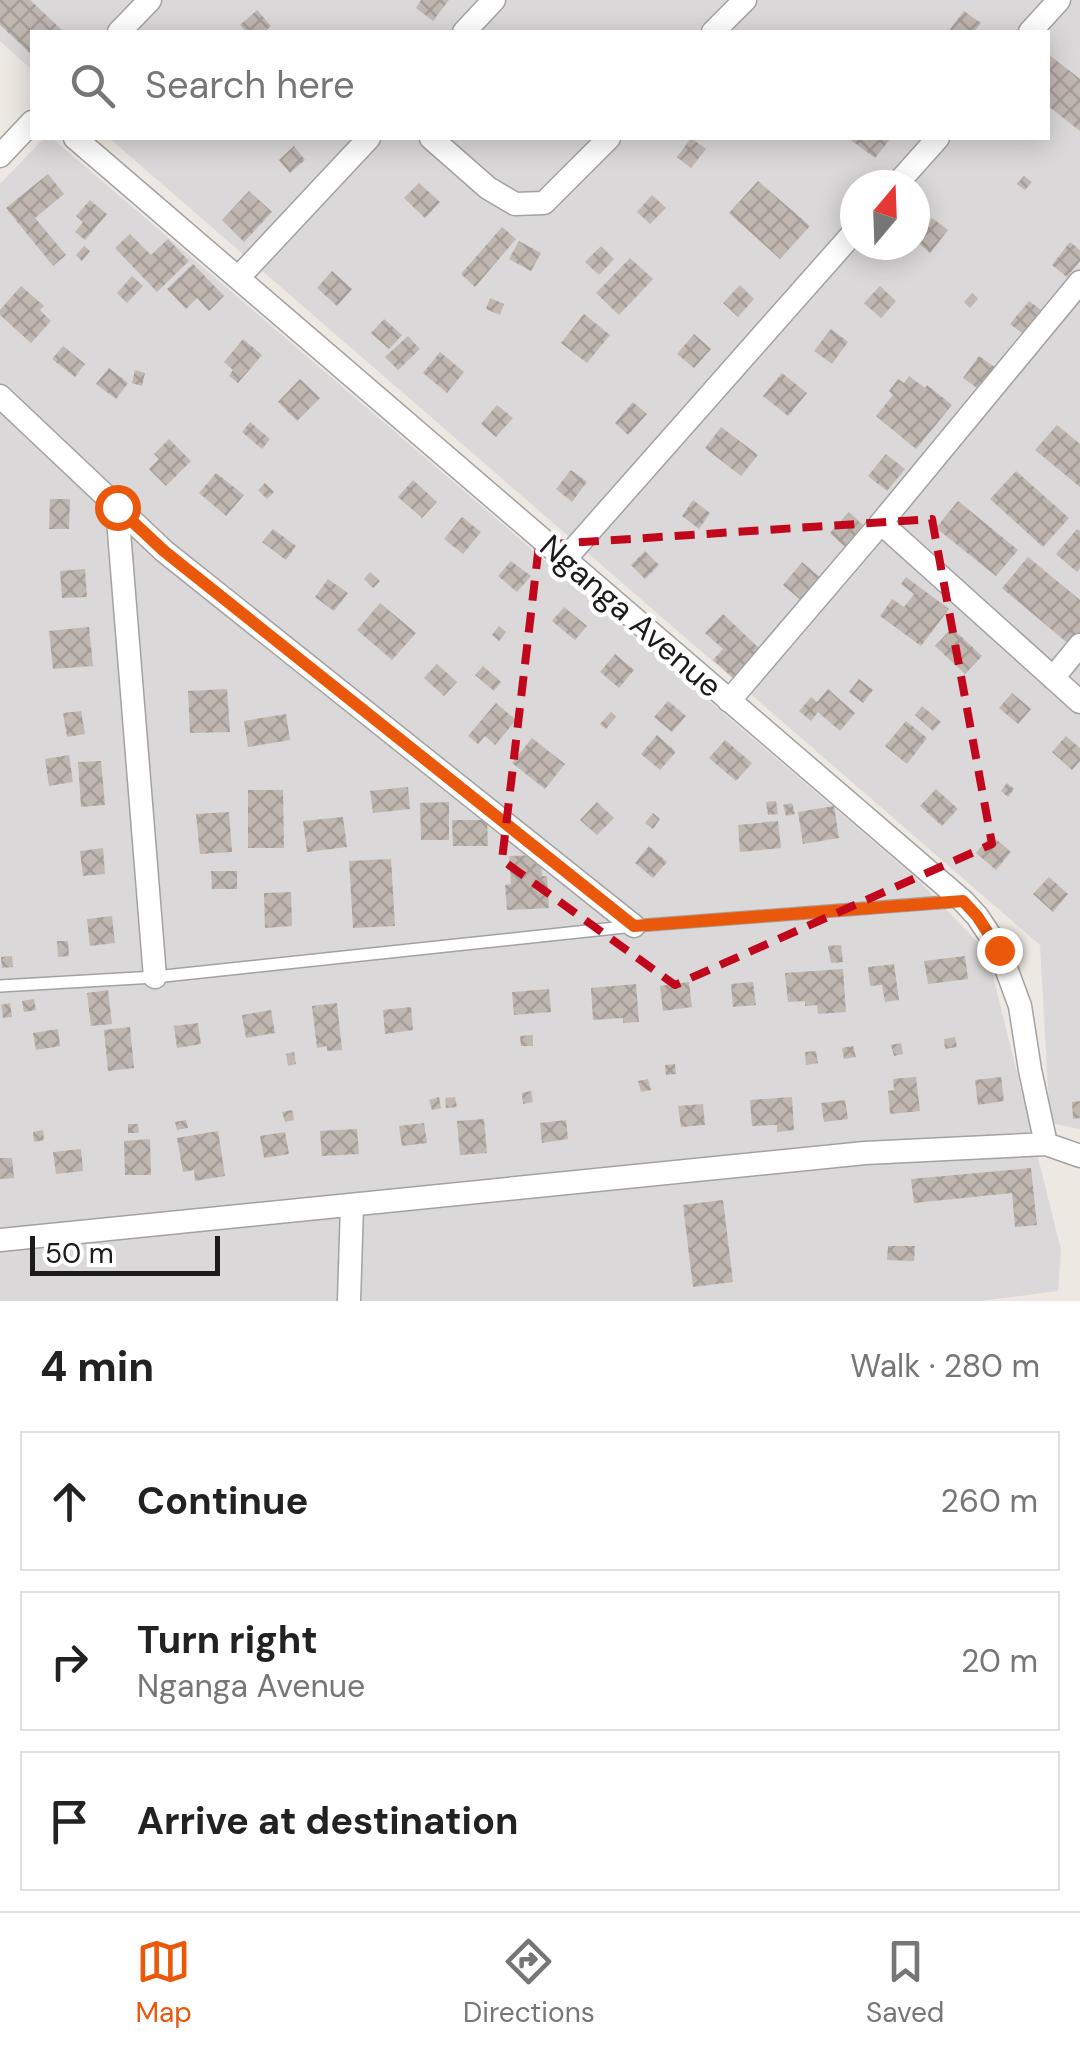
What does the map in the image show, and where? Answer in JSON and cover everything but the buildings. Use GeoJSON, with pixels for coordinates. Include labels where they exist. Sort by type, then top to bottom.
{"type":"FeatureCollection","features":[{"type":"Feature","properties":{"kind":"street"},"geometry":{"type":"LineString","coordinates":[[121,30],[150,0]]}},
{"type":"Feature","properties":{"kind":"street"},"geometry":{"type":"LineString","coordinates":[[466,30],[494,0]]}},
{"type":"Feature","properties":{"kind":"street"},"geometry":{"type":"LineString","coordinates":[[715,30],[745,0]]}},
{"type":"Feature","properties":{"kind":"street"},"geometry":{"type":"LineString","coordinates":[[1032,30],[1059,0]]}},
{"type":"Feature","properties":{"kind":"street"},"geometry":{"type":"LineString","coordinates":[[0,156],[30,124]]}},
{"type":"Feature","properties":{"kind":"street","name":"Nganga Avenue"},"geometry":{"type":"LineString","coordinates":[[76,140],[963,901],[999,950],[1020,1006],[1046,1144]]}},
{"type":"Feature","properties":{"kind":"street"},"geometry":{"type":"LineString","coordinates":[[238,278],[367,140]]}},
{"type":"Feature","properties":{"kind":"street"},"geometry":{"type":"LineString","coordinates":[[433,140],[488,188],[515,204],[544,203],[607,140]]}},
{"type":"Feature","properties":{"kind":"street"},"geometry":{"type":"LineString","coordinates":[[909,170],[936,140]]}},
{"type":"Feature","properties":{"kind":"street"},"geometry":{"type":"LineString","coordinates":[[566,558],[840,248]]}},
{"type":"Feature","properties":{"kind":"street"},"geometry":{"type":"LineString","coordinates":[[729,701],[1080,282]]}},
{"type":"Feature","properties":{"kind":"street"},"geometry":{"type":"LineString","coordinates":[[0,396],[164,551],[634,926]]}},
{"type":"Feature","properties":{"kind":"street"},"geometry":{"type":"LineString","coordinates":[[117,507],[154,977]]}},
{"type":"Feature","properties":{"kind":"street"},"geometry":{"type":"LineString","coordinates":[[881,522],[1080,702]]}},
{"type":"Feature","properties":{"kind":"street"},"geometry":{"type":"LineString","coordinates":[[1053,678],[1080,645]]}},
{"type":"Feature","properties":{"kind":"street"},"geometry":{"type":"LineString","coordinates":[[0,1240],[865,1154],[1046,1144],[1080,1156]]}},
{"type":"Feature","properties":{"kind":"street"},"geometry":{"type":"LineString","coordinates":[[350,1301],[352,1206]]}},
{"type":"Feature","properties":{"kind":"lane"},"geometry":{"type":"LineString","coordinates":[[0,986],[154,977],[634,926],[963,901]]}},
{"type":"Feature","properties":{"kind":"highlighted area"},"geometry":{"type":"Polygon","coordinates":[[[932,519],[992,844],[675,985],[502,860],[539,545],[932,519]]]}},
{"type":"Feature","properties":{"kind":"shaded area"},"geometry":{"type":"Polygon","coordinates":[[[0,0],[1080,0],[1080,1129],[1050,1123],[1040,945],[111,140],[1050,140],[1050,30],[30,30],[30,68],[0,41],[0,0]]]}},
{"type":"Feature","properties":{"kind":"shaded area"},"geometry":{"type":"Polygon","coordinates":[[[42,140],[54,140],[917,879],[987,952],[1061,1250],[1058,1291],[980,1301],[0,1301],[0,184],[42,140]]]}},
{"type":"Feature","properties":{"kind":"route"},"geometry":{"type":"LineString","coordinates":[[117,507],[164,551],[634,926],[963,901],[999,950]]}}]}
